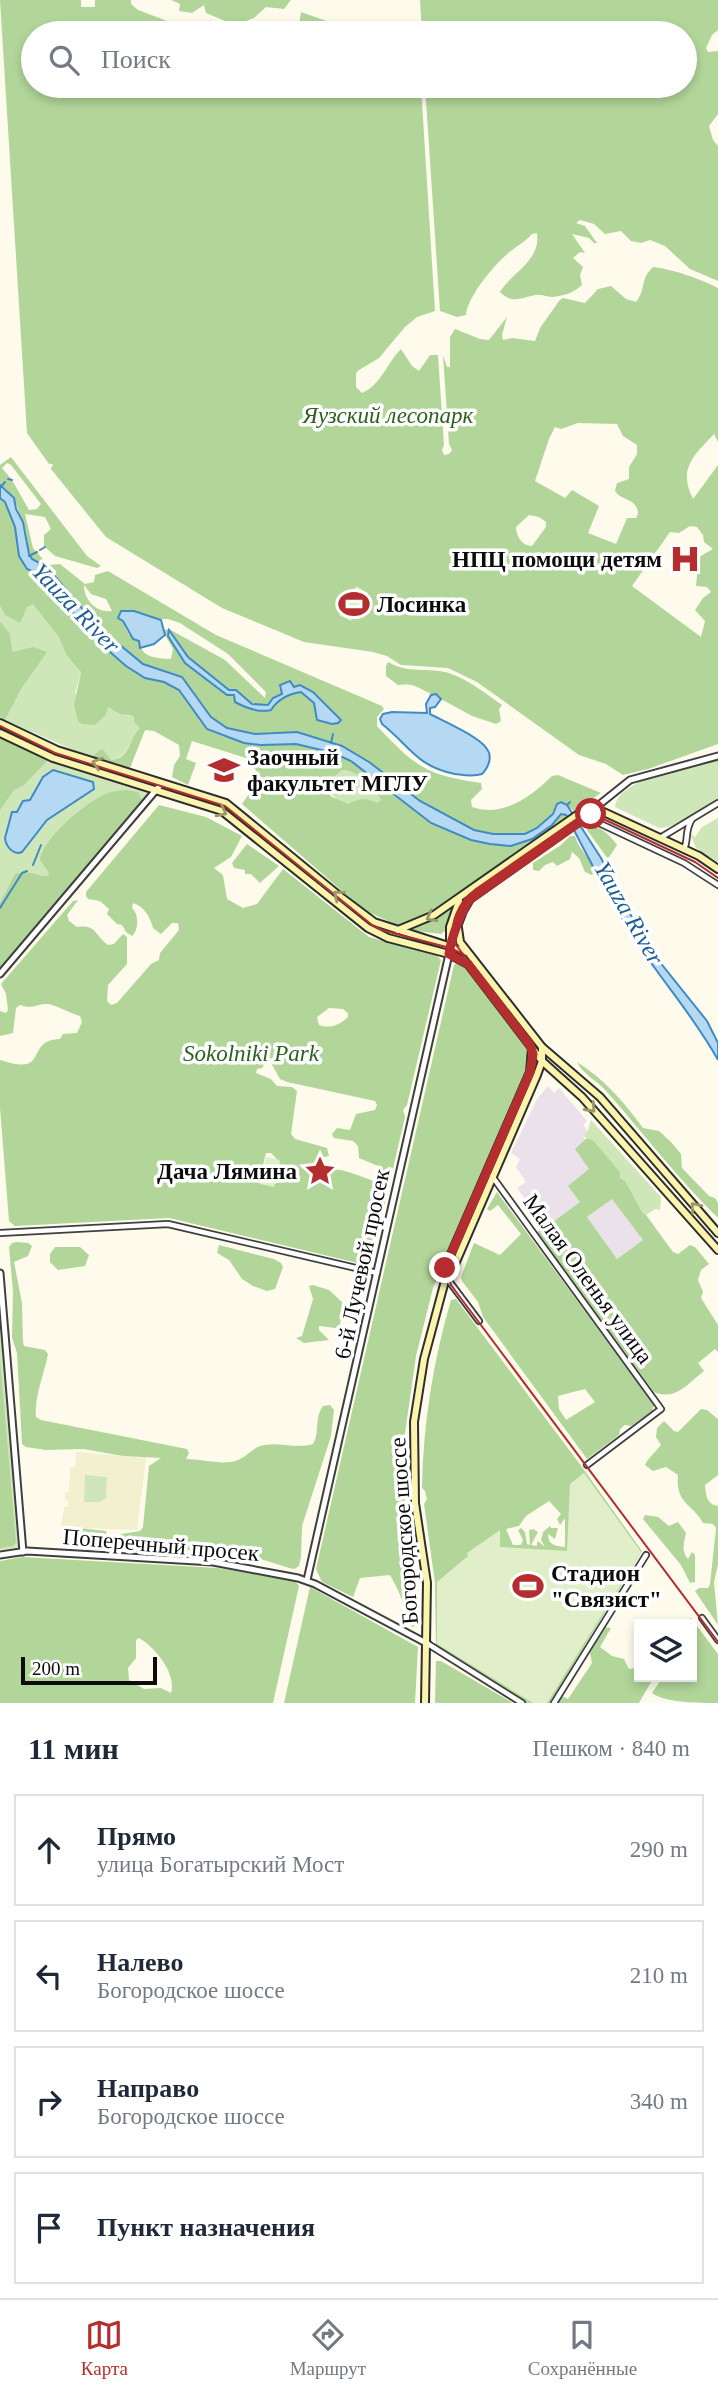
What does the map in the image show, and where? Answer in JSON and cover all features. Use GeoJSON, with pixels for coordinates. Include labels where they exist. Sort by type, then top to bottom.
{"type":"FeatureCollection","features":[{"type":"Feature","properties":{"kind":"main road"},"geometry":{"type":"LineString","coordinates":[[0,723],[57,750],[232,806],[374,922],[467,952]]}},
{"type":"Feature","properties":{"kind":"main road"},"geometry":{"type":"LineString","coordinates":[[0,733],[53,758],[227,814],[374,932],[449,954],[468,964],[542,1061],[582,1097],[718,1250]]}},
{"type":"Feature","properties":{"kind":"main road"},"geometry":{"type":"LineString","coordinates":[[396,930],[419,923],[595,808],[684,849],[718,869]]}},
{"type":"Feature","properties":{"kind":"main road"},"geometry":{"type":"LineString","coordinates":[[450,945],[470,899],[558,832]]}},
{"type":"Feature","properties":{"kind":"main road"},"geometry":{"type":"LineString","coordinates":[[449,954],[450,927],[462,896]]}},
{"type":"Feature","properties":{"kind":"main road"},"geometry":{"type":"LineString","coordinates":[[458,928],[458,938],[467,952],[541,1047],[600,1097],[718,1233]]}},
{"type":"Feature","properties":{"kind":"main road","name":"Богородское шоссе"},"geometry":{"type":"LineString","coordinates":[[425,1703],[427,1583],[414,1490],[414,1422],[424,1359],[446,1277],[445,1268],[542,1061],[541,1047]]}},
{"type":"Feature","properties":{"kind":"main road","name":"Богородское шоссе"},"geometry":{"type":"LineString","coordinates":[[489,1173],[530,1072],[532,1048]]}},
{"type":"Feature","properties":{"kind":"street"},"geometry":{"type":"LineString","coordinates":[[595,808],[630,780],[718,756]]}},
{"type":"Feature","properties":{"kind":"street"},"geometry":{"type":"LineString","coordinates":[[0,974],[162,783]]}},
{"type":"Feature","properties":{"kind":"street"},"geometry":{"type":"LineString","coordinates":[[660,838],[718,803]]}},
{"type":"Feature","properties":{"kind":"street"},"geometry":{"type":"LineString","coordinates":[[581,816],[684,863],[718,885]]}},
{"type":"Feature","properties":{"kind":"street"},"geometry":{"type":"LineString","coordinates":[[684,849],[687,844],[685,833],[692,818]]}},
{"type":"Feature","properties":{"kind":"street","name":"6-й Лучевой просек"},"geometry":{"type":"LineString","coordinates":[[307,1580],[449,954]]}},
{"type":"Feature","properties":{"kind":"street","name":"Малая Оленья улица"},"geometry":{"type":"LineString","coordinates":[[489,1173],[661,1409],[587,1465]]}},
{"type":"Feature","properties":{"kind":"street"},"geometry":{"type":"LineString","coordinates":[[0,1233],[168,1224],[377,1273]]}},
{"type":"Feature","properties":{"kind":"street"},"geometry":{"type":"LineString","coordinates":[[0,1273],[23,1552]]}},
{"type":"Feature","properties":{"kind":"street"},"geometry":{"type":"LineString","coordinates":[[446,1277],[480,1321]]}},
{"type":"Feature","properties":{"kind":"street","name":"Поперечный просек"},"geometry":{"type":"LineString","coordinates":[[0,1555],[23,1552],[213,1562],[307,1580],[428,1644]]}},
{"type":"Feature","properties":{"kind":"street"},"geometry":{"type":"LineString","coordinates":[[554,1703],[646,1555]]}},
{"type":"Feature","properties":{"kind":"street"},"geometry":{"type":"LineString","coordinates":[[702,1618],[718,1640]]}},
{"type":"Feature","properties":{"kind":"street"},"geometry":{"type":"LineString","coordinates":[[428,1644],[522,1703]]}},
{"type":"Feature","properties":{"kind":"shaded area"},"geometry":{"type":"Polygon","coordinates":[[[548,1086],[554,1093],[559,1088],[587,1121],[583,1125],[588,1131],[583,1136],[589,1169],[580,1202],[546,1227],[517,1188],[526,1182],[516,1167],[520,1159],[511,1153],[537,1099],[548,1086]]]}},
{"type":"Feature","properties":{"kind":"shaded area"},"geometry":{"type":"Polygon","coordinates":[[[613,1198],[643,1240],[617,1259],[587,1217],[613,1198]]]}},
{"type":"Feature","properties":{"kind":"shaded area"},"geometry":{"type":"Polygon","coordinates":[[[76,1452],[146,1458],[137,1530],[61,1527],[64,1507],[68,1507],[65,1492],[69,1492],[70,1467],[75,1467],[76,1452]]]}},
{"type":"Feature","properties":{"kind":"green space","name":"Яузский лесопарк"},"geometry":{"type":"Polygon","coordinates":[[[0,0],[81,0],[81,7],[95,7],[95,0],[131,0],[131,4],[138,10],[167,21],[21,21],[21,98],[422,98],[435,311],[417,317],[379,358],[359,370],[356,373],[356,387],[362,393],[374,385],[401,349],[412,366],[419,371],[430,355],[438,355],[444,455],[452,450],[449,444],[443,355],[447,367],[450,367],[450,337],[455,329],[489,340],[507,317],[503,340],[512,338],[535,341],[540,328],[563,298],[585,303],[598,289],[611,286],[626,299],[636,302],[646,276],[653,267],[687,275],[718,288],[718,442],[714,434],[694,456],[687,479],[693,499],[718,465],[718,744],[623,775],[606,764],[579,755],[477,682],[448,668],[401,665],[387,656],[373,652],[304,642],[222,608],[106,537],[51,469],[53,464],[49,464],[27,433],[0,0]],[[578,423],[561,429],[555,427],[535,481],[565,498],[572,490],[599,506],[588,533],[616,544],[627,518],[636,518],[638,514],[632,502],[615,491],[617,483],[629,479],[629,467],[637,454],[637,445],[623,436],[617,424],[578,423]],[[529,515],[516,527],[521,540],[532,546],[546,527],[546,522],[529,515]],[[690,526],[679,533],[670,532],[632,586],[701,637],[705,621],[695,610],[711,592],[707,587],[696,586],[699,557],[713,549],[704,542],[697,527],[690,526]]]}},
{"type":"Feature","properties":{"kind":"green space"},"geometry":{"type":"Polygon","coordinates":[[[171,0],[291,0],[284,9],[266,7],[254,18],[246,21],[225,21],[206,13],[204,5],[192,13],[179,11],[180,4],[171,0]]]}},
{"type":"Feature","properties":{"kind":"green space"},"geometry":{"type":"Polygon","coordinates":[[[420,0],[718,0],[718,30],[712,35],[706,48],[708,52],[718,51],[718,114],[709,126],[718,146],[718,281],[690,269],[665,246],[650,240],[641,243],[631,241],[621,231],[605,234],[594,224],[580,220],[576,223],[585,226],[597,243],[572,234],[585,253],[580,252],[573,258],[583,267],[580,275],[582,285],[575,290],[556,297],[537,295],[517,299],[504,296],[500,292],[530,259],[535,251],[537,233],[532,234],[490,271],[471,299],[466,315],[457,317],[440,311],[426,98],[697,98],[697,21],[421,21],[420,0]]]}},
{"type":"Feature","properties":{"kind":"green space"},"geometry":{"type":"Polygon","coordinates":[[[301,12],[326,21],[300,21],[301,12]]]}},
{"type":"Feature","properties":{"kind":"green space"},"geometry":{"type":"Polygon","coordinates":[[[11,457],[87,556],[101,566],[97,568],[55,556],[44,546],[44,535],[51,529],[45,517],[25,514],[33,548],[48,565],[60,564],[85,584],[94,582],[95,575],[108,571],[216,635],[382,706],[384,709],[377,717],[377,726],[412,760],[446,776],[481,783],[482,789],[471,800],[472,807],[483,810],[505,808],[525,798],[552,776],[558,775],[601,793],[574,811],[567,805],[525,834],[493,834],[475,830],[420,801],[369,762],[342,746],[312,737],[274,732],[255,734],[227,728],[211,717],[182,677],[143,664],[96,625],[47,567],[32,559],[16,504],[0,485],[0,465],[11,457]],[[7,463],[2,468],[29,510],[37,509],[41,504],[11,465],[7,463]],[[84,585],[96,608],[112,611],[106,599],[91,594],[84,585]],[[134,611],[121,612],[128,633],[139,641],[146,654],[171,659],[173,649],[165,635],[165,630],[169,629],[225,660],[265,698],[266,692],[228,654],[180,623],[155,619],[134,611]],[[180,647],[185,663],[227,695],[234,695],[236,702],[250,708],[274,706],[286,696],[301,692],[314,703],[332,709],[294,687],[279,687],[282,694],[266,706],[256,704],[219,684],[180,647]]]}},
{"type":"Feature","properties":{"kind":"green space"},"geometry":{"type":"Polygon","coordinates":[[[0,498],[8,507],[20,549],[31,568],[41,575],[93,637],[126,666],[145,678],[164,682],[179,690],[207,729],[244,743],[296,744],[334,753],[351,761],[416,811],[450,831],[490,844],[511,846],[552,825],[561,814],[566,815],[565,818],[465,892],[401,927],[364,910],[242,804],[261,777],[246,758],[192,741],[186,759],[196,763],[188,785],[172,777],[174,765],[180,756],[179,745],[154,731],[145,730],[130,768],[92,757],[99,750],[104,750],[111,760],[122,756],[140,728],[134,722],[134,716],[120,714],[108,707],[106,715],[95,725],[78,721],[74,705],[81,672],[67,656],[58,636],[33,604],[27,607],[20,623],[5,615],[0,606],[0,498]],[[342,770],[325,785],[325,790],[332,797],[349,804],[360,800],[377,803],[381,800],[365,780],[342,770]]]}},
{"type":"Feature","properties":{"kind":"green space","name":"Лосинка"},"geometry":{"type":"Polygon","coordinates":[[[356,586],[368,593],[351,621],[339,615],[356,586]]]}},
{"type":"Feature","properties":{"kind":"green space"},"geometry":{"type":"Polygon","coordinates":[[[33,603],[58,636],[67,656],[81,672],[75,693],[95,725],[106,715],[108,706],[128,716],[134,715],[140,728],[125,752],[117,759],[111,760],[104,750],[99,750],[92,757],[87,756],[5,720],[20,689],[10,634],[0,621],[0,606],[5,615],[33,603]]]}},
{"type":"Feature","properties":{"kind":"green space"},"geometry":{"type":"Polygon","coordinates":[[[0,621],[10,634],[13,652],[33,647],[47,652],[21,689],[5,720],[0,717],[0,621]]]}},
{"type":"Feature","properties":{"kind":"green space"},"geometry":{"type":"Polygon","coordinates":[[[388,662],[403,668],[441,671],[463,679],[502,705],[499,709],[501,721],[496,724],[472,716],[439,696],[415,686],[398,685],[386,676],[388,662]]]}},
{"type":"Feature","properties":{"kind":"green space"},"geometry":{"type":"Polygon","coordinates":[[[0,737],[47,760],[150,794],[0,971],[0,737]]]}},
{"type":"Feature","properties":{"kind":"green space"},"geometry":{"type":"Polygon","coordinates":[[[0,738],[47,761],[24,785],[14,790],[0,810],[0,738]]]}},
{"type":"Feature","properties":{"kind":"green space"},"geometry":{"type":"Polygon","coordinates":[[[718,760],[718,798],[673,825],[659,828],[615,807],[629,788],[642,781],[718,760]]]}},
{"type":"Feature","properties":{"kind":"green space"},"geometry":{"type":"Polygon","coordinates":[[[342,770],[360,776],[381,800],[377,804],[350,804],[333,796],[325,789],[325,785],[342,770]]]}},
{"type":"Feature","properties":{"kind":"green space"},"geometry":{"type":"Polygon","coordinates":[[[125,790],[138,792],[142,800],[0,967],[0,903],[15,874],[25,872],[49,876],[40,860],[57,831],[99,797],[125,790]]]}},
{"type":"Feature","properties":{"kind":"green space","name":"Sokolniki Park"},"geometry":{"type":"Polygon","coordinates":[[[159,805],[206,817],[242,836],[231,857],[214,868],[223,875],[227,899],[243,908],[257,904],[283,869],[369,937],[437,956],[441,960],[407,1105],[403,1110],[405,1117],[371,1263],[366,1265],[169,1218],[15,1226],[9,1221],[0,1108],[0,1060],[26,1064],[32,1061],[42,1045],[60,1039],[63,1034],[77,1033],[82,1022],[80,1016],[52,1005],[20,1005],[16,1008],[13,1033],[0,1036],[0,1011],[6,1013],[8,1010],[6,994],[1,984],[73,901],[78,900],[67,915],[69,921],[77,927],[92,929],[108,945],[114,944],[123,934],[127,937],[127,964],[108,985],[107,1001],[111,1005],[117,1003],[151,964],[159,960],[160,953],[179,930],[178,923],[172,923],[161,934],[153,928],[144,910],[133,903],[137,922],[132,936],[107,914],[109,909],[100,901],[88,899],[86,892],[159,805]],[[329,1008],[317,1017],[319,1025],[335,1025],[348,1017],[348,1013],[343,1009],[329,1008]],[[270,1061],[256,1073],[271,1079],[277,1086],[292,1087],[297,1091],[291,1134],[295,1139],[327,1148],[329,1156],[320,1158],[323,1167],[374,1181],[377,1178],[378,1166],[359,1158],[358,1146],[353,1141],[334,1138],[332,1134],[337,1128],[350,1130],[356,1114],[375,1110],[375,1101],[287,1082],[280,1079],[270,1061]],[[266,1153],[263,1165],[253,1170],[251,1176],[254,1181],[271,1185],[282,1181],[280,1166],[271,1153],[266,1153]]]}},
{"type":"Feature","properties":{"kind":"green space"},"geometry":{"type":"Polygon","coordinates":[[[718,818],[718,862],[696,848],[690,834],[695,837],[702,827],[718,818]]]}},
{"type":"Feature","properties":{"kind":"green space"},"geometry":{"type":"Polygon","coordinates":[[[587,825],[604,831],[617,845],[608,859],[587,830],[587,825]]]}},
{"type":"Feature","properties":{"kind":"green space"},"geometry":{"type":"Polygon","coordinates":[[[570,836],[575,836],[596,872],[592,875],[585,872],[579,858],[572,852],[570,859],[557,866],[553,862],[539,871],[533,870],[533,863],[570,836]]]}},
{"type":"Feature","properties":{"kind":"green space"},"geometry":{"type":"Polygon","coordinates":[[[247,844],[279,866],[260,883],[251,874],[245,874],[245,870],[234,868],[232,863],[247,844]]]}},
{"type":"Feature","properties":{"kind":"green space"},"geometry":{"type":"Polygon","coordinates":[[[454,906],[447,929],[441,934],[408,930],[422,925],[454,906]]]}},
{"type":"Feature","properties":{"kind":"green space"},"geometry":{"type":"Polygon","coordinates":[[[459,961],[466,966],[530,1051],[528,1068],[520,1088],[433,1288],[416,1356],[405,1433],[405,1513],[418,1587],[419,1624],[413,1627],[406,1623],[401,1598],[390,1575],[360,1578],[353,1597],[322,1582],[316,1569],[454,965],[459,961]]]}},
{"type":"Feature","properties":{"kind":"green space"},"geometry":{"type":"Polygon","coordinates":[[[577,1062],[613,1092],[643,1128],[659,1131],[671,1142],[681,1154],[682,1168],[709,1196],[715,1198],[718,1203],[718,1218],[607,1092],[577,1062]]]}},
{"type":"Feature","properties":{"kind":"green space"},"geometry":{"type":"Polygon","coordinates":[[[591,1120],[661,1197],[660,1210],[655,1209],[646,1215],[642,1212],[619,1178],[620,1172],[593,1140],[583,1136],[588,1131],[591,1120]]]}},
{"type":"Feature","properties":{"kind":"green space"},"geometry":{"type":"Polygon","coordinates":[[[587,1138],[593,1140],[620,1172],[620,1178],[625,1181],[642,1212],[673,1252],[678,1254],[690,1245],[695,1247],[709,1264],[701,1270],[698,1280],[703,1292],[701,1298],[718,1325],[718,1352],[715,1349],[698,1363],[704,1371],[675,1393],[654,1392],[537,1233],[543,1226],[546,1227],[580,1202],[568,1186],[589,1169],[575,1149],[587,1138]],[[612,1199],[587,1217],[617,1259],[643,1240],[612,1199]]]}},
{"type":"Feature","properties":{"kind":"green space"},"geometry":{"type":"Polygon","coordinates":[[[266,1157],[280,1160],[274,1187],[260,1184],[266,1157]]]}},
{"type":"Feature","properties":{"kind":"green space"},"geometry":{"type":"Polygon","coordinates":[[[497,1192],[654,1405],[652,1411],[631,1426],[625,1425],[620,1429],[619,1435],[587,1459],[483,1317],[478,1302],[462,1281],[461,1277],[474,1243],[500,1255],[521,1234],[498,1205],[490,1211],[487,1209],[497,1192]],[[585,1389],[558,1396],[559,1409],[566,1420],[595,1402],[585,1389]]]}},
{"type":"Feature","properties":{"kind":"green space"},"geometry":{"type":"Polygon","coordinates":[[[17,1242],[32,1246],[28,1256],[14,1262],[22,1303],[24,1346],[45,1350],[48,1354],[36,1402],[36,1417],[41,1420],[187,1449],[189,1453],[186,1459],[229,1462],[239,1460],[264,1445],[313,1444],[320,1411],[323,1406],[330,1405],[334,1410],[331,1436],[302,1526],[299,1566],[294,1569],[226,1552],[122,1550],[116,1547],[117,1537],[140,1531],[143,1527],[149,1466],[161,1458],[123,1456],[83,1449],[46,1450],[22,1444],[17,1353],[12,1338],[13,1292],[9,1247],[17,1242]]]}},
{"type":"Feature","properties":{"kind":"green space"},"geometry":{"type":"Polygon","coordinates":[[[219,1245],[281,1263],[283,1267],[275,1289],[267,1291],[242,1279],[229,1260],[217,1253],[219,1245]]]}},
{"type":"Feature","properties":{"kind":"green space"},"geometry":{"type":"Polygon","coordinates":[[[55,1247],[80,1247],[89,1255],[85,1266],[58,1270],[50,1262],[50,1254],[55,1247]]]}},
{"type":"Feature","properties":{"kind":"green space"},"geometry":{"type":"Polygon","coordinates":[[[309,1286],[329,1290],[342,1302],[340,1326],[319,1326],[319,1330],[329,1340],[304,1343],[296,1338],[302,1336],[313,1299],[309,1286]]]}},
{"type":"Feature","properties":{"kind":"green space"},"geometry":{"type":"Polygon","coordinates":[[[0,1288],[20,1547],[0,1550],[0,1288]]]}},
{"type":"Feature","properties":{"kind":"green space"},"geometry":{"type":"Polygon","coordinates":[[[456,1299],[642,1551],[550,1703],[526,1703],[436,1647],[435,1583],[424,1504],[427,1499],[422,1488],[423,1464],[430,1393],[451,1300],[456,1299]],[[549,1501],[526,1516],[519,1526],[506,1529],[513,1545],[521,1545],[523,1540],[518,1530],[521,1528],[525,1532],[527,1544],[530,1545],[529,1530],[533,1529],[538,1532],[531,1545],[537,1546],[539,1542],[545,1547],[541,1540],[543,1532],[550,1526],[558,1528],[555,1539],[548,1534],[551,1543],[565,1547],[565,1518],[560,1525],[557,1519],[561,1514],[549,1501]]]}},
{"type":"Feature","properties":{"kind":"green space"},"geometry":{"type":"Polygon","coordinates":[[[0,1359],[16,1542],[13,1546],[0,1548],[0,1359]]]}},
{"type":"Feature","properties":{"kind":"green space"},"geometry":{"type":"Polygon","coordinates":[[[701,1409],[707,1410],[718,1419],[718,1475],[705,1485],[709,1501],[718,1506],[718,1564],[714,1582],[718,1625],[695,1591],[708,1588],[710,1584],[716,1528],[713,1524],[703,1523],[682,1498],[678,1475],[666,1467],[653,1471],[645,1465],[661,1445],[656,1437],[657,1428],[664,1421],[678,1432],[701,1409]]]}},
{"type":"Feature","properties":{"kind":"green space","name":"Стадион \"Связист\""},"geometry":{"type":"Polygon","coordinates":[[[584,1473],[641,1552],[547,1703],[533,1703],[437,1644],[437,1582],[468,1556],[467,1553],[500,1530],[500,1547],[567,1551],[570,1484],[584,1473]]]}},
{"type":"Feature","properties":{"kind":"green space"},"geometry":{"type":"Polygon","coordinates":[[[85,1475],[107,1477],[106,1498],[99,1502],[84,1502],[85,1475]]]}},
{"type":"Feature","properties":{"kind":"green space"},"geometry":{"type":"Polygon","coordinates":[[[645,1515],[658,1517],[669,1526],[678,1522],[686,1533],[684,1553],[688,1559],[692,1552],[695,1555],[695,1582],[690,1583],[681,1565],[643,1519],[645,1515]]]}},
{"type":"Feature","properties":{"kind":"green space"},"geometry":{"type":"Polygon","coordinates":[[[71,1527],[106,1531],[107,1539],[100,1548],[79,1548],[66,1543],[63,1533],[71,1527]]]}},
{"type":"Feature","properties":{"kind":"green space"},"geometry":{"type":"Polygon","coordinates":[[[22,1557],[218,1568],[295,1581],[299,1586],[273,1703],[0,1703],[0,1561],[22,1557]],[[139,1638],[136,1640],[136,1658],[128,1668],[129,1680],[144,1689],[161,1688],[171,1693],[168,1670],[158,1654],[139,1638]]]}},
{"type":"Feature","properties":{"kind":"green space"},"geometry":{"type":"Polygon","coordinates":[[[310,1587],[418,1647],[415,1703],[284,1703],[310,1587]]]}},
{"type":"Feature","properties":{"kind":"green space"},"geometry":{"type":"Polygon","coordinates":[[[697,1626],[718,1654],[718,1703],[674,1701],[652,1693],[660,1682],[697,1682],[697,1626]]]}},
{"type":"Feature","properties":{"kind":"green space"},"geometry":{"type":"Polygon","coordinates":[[[604,1627],[611,1628],[600,1647],[612,1656],[624,1659],[629,1669],[634,1668],[634,1682],[651,1682],[639,1703],[558,1703],[562,1696],[568,1699],[592,1663],[590,1653],[604,1627]]]}},
{"type":"Feature","properties":{"kind":"green space"},"geometry":{"type":"Polygon","coordinates":[[[436,1661],[441,1661],[513,1703],[435,1703],[436,1661]]]}},
{"type":"Feature","properties":{"kind":"water","name":"Yauza River"},"geometry":{"type":"Polygon","coordinates":[[[0,485],[14,498],[32,559],[47,567],[96,625],[143,664],[182,677],[211,717],[227,728],[255,734],[297,732],[342,746],[369,762],[420,801],[474,830],[493,834],[525,834],[553,814],[557,804],[561,802],[567,805],[601,858],[647,946],[707,1021],[718,1043],[718,1060],[631,934],[566,815],[561,814],[552,825],[532,839],[511,846],[471,840],[431,823],[351,761],[334,753],[296,744],[244,743],[207,729],[179,690],[164,682],[145,678],[126,666],[93,637],[41,575],[27,569],[19,556],[15,527],[5,502],[0,498],[0,485]]]}},
{"type":"Feature","properties":{"kind":"water"},"geometry":{"type":"Polygon","coordinates":[[[121,611],[134,611],[161,620],[165,635],[154,644],[140,648],[139,641],[133,639],[123,621],[118,618],[121,611]]]}},
{"type":"Feature","properties":{"kind":"water"},"geometry":{"type":"Polygon","coordinates":[[[169,630],[188,657],[229,690],[236,690],[252,704],[268,705],[273,698],[282,694],[280,685],[290,681],[294,687],[300,685],[313,692],[341,720],[332,724],[317,720],[314,703],[301,692],[284,698],[271,710],[266,711],[235,702],[234,695],[227,695],[185,663],[168,636],[169,630]]]}},
{"type":"Feature","properties":{"kind":"water"},"geometry":{"type":"Polygon","coordinates":[[[436,694],[441,699],[435,707],[430,708],[430,714],[469,734],[487,749],[489,762],[482,774],[455,774],[431,766],[382,724],[380,719],[383,714],[427,713],[426,704],[431,695],[436,694]]]}},
{"type":"Feature","properties":{"kind":"water"},"geometry":{"type":"Polygon","coordinates":[[[53,770],[93,782],[94,789],[47,820],[22,852],[13,852],[5,838],[12,812],[17,812],[23,801],[30,800],[43,777],[53,770]]]}},
{"type":"Feature","properties":{"kind":"waterway"},"geometry":{"type":"LineString","coordinates":[[8,479],[12,480]]}},
{"type":"Feature","properties":{"kind":"waterway"},"geometry":{"type":"LineString","coordinates":[[0,488],[5,482]]}},
{"type":"Feature","properties":{"kind":"waterway","name":"Yauza River"},"geometry":{"type":"LineString","coordinates":[[40,550],[45,547]]}},
{"type":"Feature","properties":{"kind":"waterway","name":"Yauza River"},"geometry":{"type":"LineString","coordinates":[[29,556],[37,552]]}},
{"type":"Feature","properties":{"kind":"waterway"},"geometry":{"type":"LineString","coordinates":[[331,743],[333,734]]}},
{"type":"Feature","properties":{"kind":"waterway"},"geometry":{"type":"LineString","coordinates":[[404,789],[410,781]]}},
{"type":"Feature","properties":{"kind":"waterway"},"geometry":{"type":"LineString","coordinates":[[567,805],[570,802]]}},
{"type":"Feature","properties":{"kind":"waterway"},"geometry":{"type":"LineString","coordinates":[[33,865],[41,845]]}},
{"type":"Feature","properties":{"kind":"waterway"},"geometry":{"type":"LineString","coordinates":[[0,908],[22,873],[27,871]]}},
{"type":"Feature","properties":{"kind":"tram line"},"geometry":{"type":"LineString","coordinates":[[0,726],[55,753],[225,806],[372,925],[463,954]]}},
{"type":"Feature","properties":{"kind":"tram line"},"geometry":{"type":"LineString","coordinates":[[718,878],[695,862],[597,816],[584,814],[464,900],[454,922],[456,945],[530,1041],[535,1063],[447,1273],[451,1285],[718,1642]]}},
{"type":"Feature","properties":{"kind":"place","name":"НПЦ помощи детям"},"geometry":{"type":"Point","coordinates":[685,559]}},
{"type":"Feature","properties":{"kind":"place","name":"Лосинка"},"geometry":{"type":"Point","coordinates":[354,604]}},
{"type":"Feature","properties":{"kind":"place","name":"Заочный факультет МГЛУ"},"geometry":{"type":"Point","coordinates":[224,770]}},
{"type":"Feature","properties":{"kind":"place","name":"Дача Лямина"},"geometry":{"type":"Point","coordinates":[320,1171]}},
{"type":"Feature","properties":{"kind":"place","name":"Стадион \"Связист\""},"geometry":{"type":"Point","coordinates":[528,1586]}},
{"type":"Feature","properties":{"kind":"route"},"geometry":{"type":"LineString","coordinates":[[445,1268],[530,1072],[533,1054],[530,1045],[468,964],[449,954],[450,945],[470,899],[591,814]]}}]}
